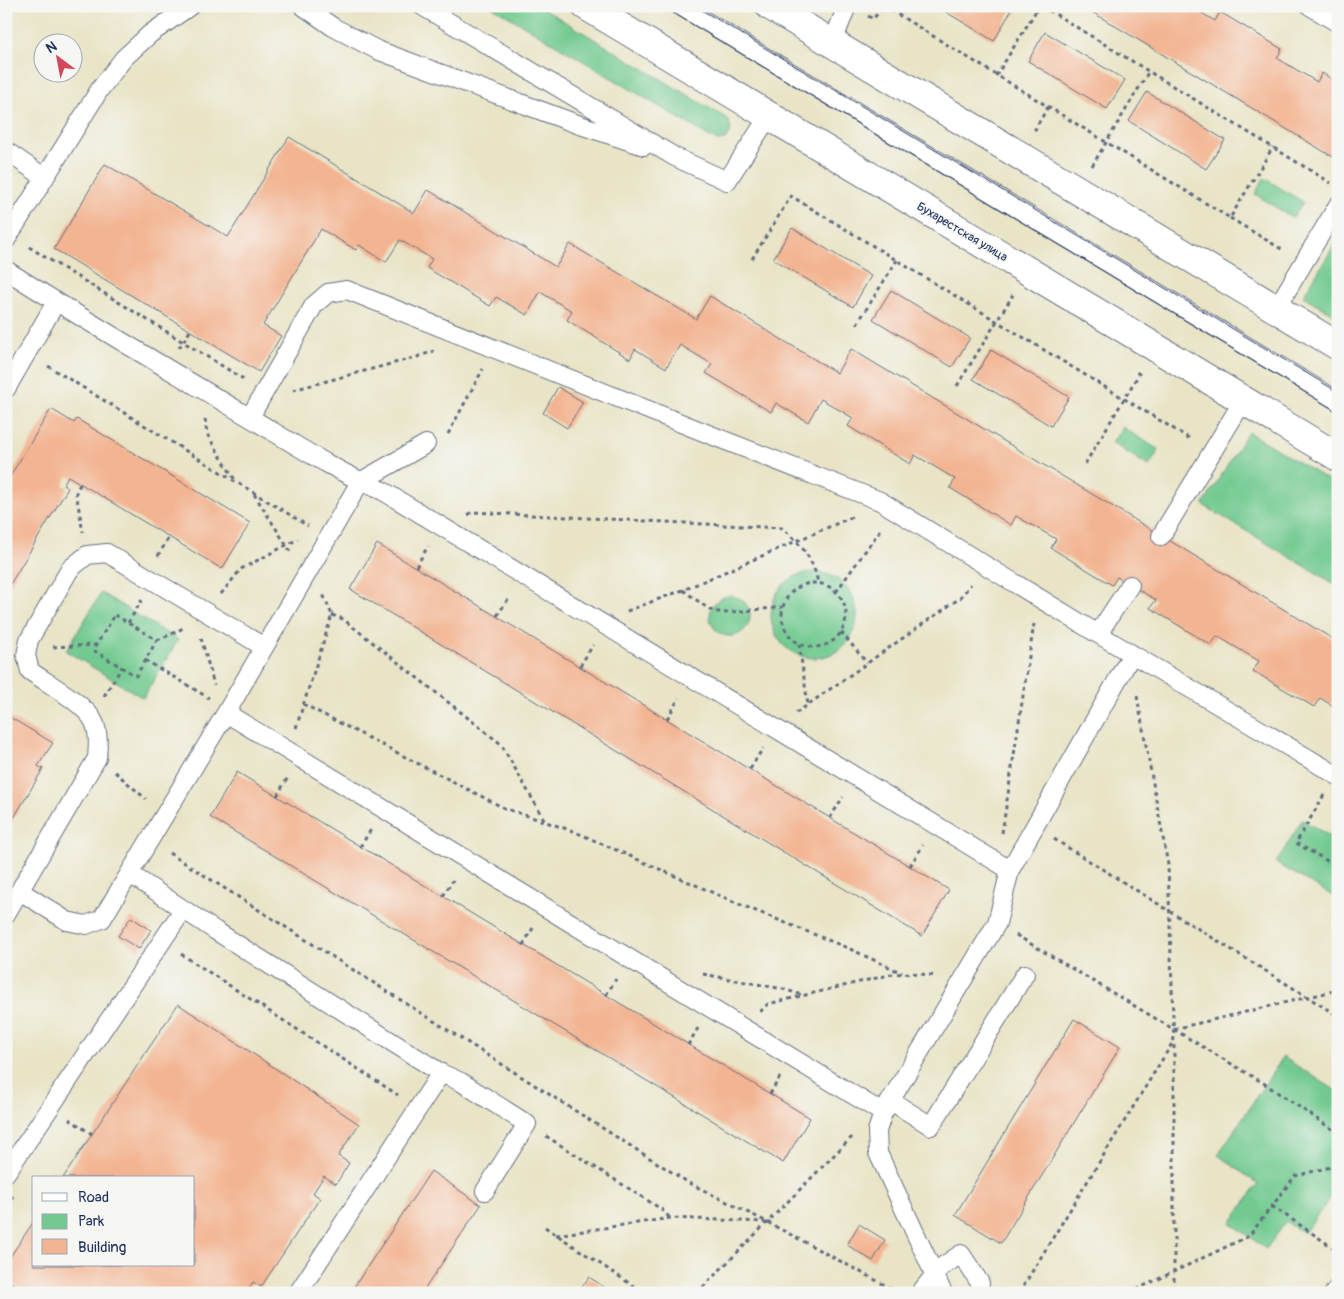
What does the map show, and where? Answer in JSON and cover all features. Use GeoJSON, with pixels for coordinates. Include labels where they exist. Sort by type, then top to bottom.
{"type":"FeatureCollection","features":[{"type":"Feature","properties":{"kind":"main road","name":"Бухарестская улица"},"geometry":{"type":"LineString","coordinates":[[586,6],[1338,457]]}},
{"type":"Feature","properties":{"kind":"main road"},"geometry":{"type":"LineString","coordinates":[[770,6],[1338,346]]}},
{"type":"Feature","properties":{"kind":"lane"},"geometry":{"type":"LineString","coordinates":[[8,238],[100,89],[124,58],[150,34],[190,6]]}},
{"type":"Feature","properties":{"kind":"lane"},"geometry":{"type":"LineString","coordinates":[[303,6],[332,27],[377,50],[577,124],[675,157]]}},
{"type":"Feature","properties":{"kind":"lane"},"geometry":{"type":"LineString","coordinates":[[422,6],[675,157],[727,182],[768,116]]}},
{"type":"Feature","properties":{"kind":"lane"},"geometry":{"type":"LineString","coordinates":[[680,6],[1338,401]]}},
{"type":"Feature","properties":{"kind":"lane"},"geometry":{"type":"LineString","coordinates":[[832,44],[848,6]]}},
{"type":"Feature","properties":{"kind":"lane"},"geometry":{"type":"LineString","coordinates":[[1310,6],[1338,23]]}},
{"type":"Feature","properties":{"kind":"lane"},"geometry":{"type":"LineString","coordinates":[[6,151],[44,177]]}},
{"type":"Feature","properties":{"kind":"lane"},"geometry":{"type":"LineString","coordinates":[[1276,309],[1338,205]]}},
{"type":"Feature","properties":{"kind":"lane"},"geometry":{"type":"LineString","coordinates":[[6,270],[56,302],[360,482],[383,491],[1010,870]]}},
{"type":"Feature","properties":{"kind":"lane"},"geometry":{"type":"LineString","coordinates":[[250,417],[314,305],[328,293],[347,290],[887,505],[1098,634],[1337,775]]}},
{"type":"Feature","properties":{"kind":"lane"},"geometry":{"type":"LineString","coordinates":[[6,389],[56,302]]}},
{"type":"Feature","properties":{"kind":"lane"},"geometry":{"type":"LineString","coordinates":[[1161,536],[1244,401]]}},
{"type":"Feature","properties":{"kind":"lane"},"geometry":{"type":"LineString","coordinates":[[20,891],[67,921],[86,925],[102,919],[150,841],[224,709],[264,647],[308,572],[323,535],[360,482],[426,444]]}},
{"type":"Feature","properties":{"kind":"lane"},"geometry":{"type":"LineString","coordinates":[[6,914],[97,758],[99,744],[95,723],[86,710],[30,671],[26,655],[29,640],[70,569],[87,555],[107,553],[201,616],[264,647]]}},
{"type":"Feature","properties":{"kind":"lane"},"geometry":{"type":"LineString","coordinates":[[1098,634],[1130,585]]}},
{"type":"Feature","properties":{"kind":"lane"},"geometry":{"type":"LineString","coordinates":[[943,1293],[878,1153],[877,1131],[887,1107],[997,923],[1010,870],[1132,654]]}},
{"type":"Feature","properties":{"kind":"lane"},"geometry":{"type":"LineString","coordinates":[[224,709],[288,751],[744,1028],[887,1107],[931,1126],[1025,974]]}},
{"type":"Feature","properties":{"kind":"lane"},"geometry":{"type":"LineString","coordinates":[[130,874],[183,910],[441,1073],[460,1082],[527,1124],[484,1191]]}},
{"type":"Feature","properties":{"kind":"lane"},"geometry":{"type":"LineString","coordinates":[[6,1172],[183,910]]}},
{"type":"Feature","properties":{"kind":"lane"},"geometry":{"type":"LineString","coordinates":[[298,1293],[441,1073]]}},
{"type":"Feature","properties":{"kind":"lane"},"geometry":{"type":"LineString","coordinates":[[920,1293],[934,1275],[961,1254],[980,1283]]}},
{"type":"Feature","properties":{"kind":"lane"},"geometry":{"type":"LineString","coordinates":[[1334,1293],[1338,1287]]}},
{"type":"Feature","properties":{"kind":"path"},"geometry":{"type":"LineString","coordinates":[[884,6],[1304,263]]}},
{"type":"Feature","properties":{"kind":"path"},"geometry":{"type":"LineString","coordinates":[[996,76],[1040,6],[1338,187]]}},
{"type":"Feature","properties":{"kind":"path"},"geometry":{"type":"LineString","coordinates":[[1090,168],[1149,71]]}},
{"type":"Feature","properties":{"kind":"path"},"geometry":{"type":"LineString","coordinates":[[1043,134],[1035,129],[1048,107]]}},
{"type":"Feature","properties":{"kind":"path"},"geometry":{"type":"LineString","coordinates":[[1230,218],[1272,147]]}},
{"type":"Feature","properties":{"kind":"path"},"geometry":{"type":"LineString","coordinates":[[752,259],[791,196],[1212,452]]}},
{"type":"Feature","properties":{"kind":"path"},"geometry":{"type":"LineString","coordinates":[[8,238],[265,392],[299,390],[417,357],[465,338]]}},
{"type":"Feature","properties":{"kind":"path"},"geometry":{"type":"LineString","coordinates":[[857,324],[897,260]]}},
{"type":"Feature","properties":{"kind":"path"},"geometry":{"type":"LineString","coordinates":[[957,386],[1015,292]]}},
{"type":"Feature","properties":{"kind":"path"},"geometry":{"type":"LineString","coordinates":[[1012,297],[1020,302]]}},
{"type":"Feature","properties":{"kind":"path"},"geometry":{"type":"LineString","coordinates":[[426,444],[444,441],[494,350]]}},
{"type":"Feature","properties":{"kind":"path"},"geometry":{"type":"LineString","coordinates":[[27,353],[323,535]]}},
{"type":"Feature","properties":{"kind":"path"},"geometry":{"type":"LineString","coordinates":[[1085,464],[1139,374],[1131,369]]}},
{"type":"Feature","properties":{"kind":"path"},"geometry":{"type":"LineString","coordinates":[[202,389],[207,434],[236,481]]}},
{"type":"Feature","properties":{"kind":"path"},"geometry":{"type":"LineString","coordinates":[[80,484],[76,493],[87,555]]}},
{"type":"Feature","properties":{"kind":"path"},"geometry":{"type":"LineString","coordinates":[[252,491],[297,562],[316,580],[332,614],[343,619],[501,744],[546,822]]}},
{"type":"Feature","properties":{"kind":"path"},"geometry":{"type":"LineString","coordinates":[[599,623],[683,590],[856,516],[887,505]]}},
{"type":"Feature","properties":{"kind":"path"},"geometry":{"type":"LineString","coordinates":[[836,592],[887,505]]}},
{"type":"Feature","properties":{"kind":"path"},"geometry":{"type":"LineString","coordinates":[[448,530],[472,512],[782,528],[805,550],[816,572],[818,583]]}},
{"type":"Feature","properties":{"kind":"path"},"geometry":{"type":"LineString","coordinates":[[157,640],[114,615],[93,650],[136,676],[157,640],[170,635],[201,616],[241,569],[286,545],[323,535]]}},
{"type":"Feature","properties":{"kind":"path"},"geometry":{"type":"LineString","coordinates":[[775,728],[960,598],[985,565]]}},
{"type":"Feature","properties":{"kind":"path"},"geometry":{"type":"LineString","coordinates":[[810,583],[818,583],[830,587],[836,592],[844,604],[846,618],[841,632],[836,638],[822,646],[798,644],[786,632],[781,616],[783,607],[790,594],[796,588],[810,583]]}},
{"type":"Feature","properties":{"kind":"path"},"geometry":{"type":"LineString","coordinates":[[683,590],[710,610],[723,613],[783,607]]}},
{"type":"Feature","properties":{"kind":"path"},"geometry":{"type":"LineString","coordinates":[[1010,870],[1000,846],[1037,607],[1040,599]]}},
{"type":"Feature","properties":{"kind":"path"},"geometry":{"type":"LineString","coordinates":[[288,751],[332,614]]}},
{"type":"Feature","properties":{"kind":"path"},"geometry":{"type":"LineString","coordinates":[[201,616],[224,709]]}},
{"type":"Feature","properties":{"kind":"path"},"geometry":{"type":"LineString","coordinates":[[841,632],[867,663]]}},
{"type":"Feature","properties":{"kind":"path"},"geometry":{"type":"LineString","coordinates":[[798,644],[808,704]]}},
{"type":"Feature","properties":{"kind":"path"},"geometry":{"type":"LineString","coordinates":[[27,649],[95,645]]}},
{"type":"Feature","properties":{"kind":"path"},"geometry":{"type":"LineString","coordinates":[[1132,654],[1135,684],[1168,865],[1174,1029],[1174,1293]]}},
{"type":"Feature","properties":{"kind":"path"},"geometry":{"type":"LineString","coordinates":[[145,660],[224,709]]}},
{"type":"Feature","properties":{"kind":"path"},"geometry":{"type":"LineString","coordinates":[[91,718],[122,668]]}},
{"type":"Feature","properties":{"kind":"path"},"geometry":{"type":"LineString","coordinates":[[303,704],[504,808],[573,831],[741,905],[848,948],[902,973]]}},
{"type":"Feature","properties":{"kind":"path"},"geometry":{"type":"LineString","coordinates":[[97,758],[142,794],[164,816]]}},
{"type":"Feature","properties":{"kind":"path"},"geometry":{"type":"LineString","coordinates":[[1337,775],[1296,843],[1338,867]]}},
{"type":"Feature","properties":{"kind":"path"},"geometry":{"type":"LineString","coordinates":[[1035,826],[1338,1016]]}},
{"type":"Feature","properties":{"kind":"path"},"geometry":{"type":"LineString","coordinates":[[150,841],[689,1183],[767,1222],[899,1293]]}},
{"type":"Feature","properties":{"kind":"path"},"geometry":{"type":"LineString","coordinates":[[997,923],[1265,1084],[1338,1133]]}},
{"type":"Feature","properties":{"kind":"path"},"geometry":{"type":"LineString","coordinates":[[177,952],[419,1108]]}},
{"type":"Feature","properties":{"kind":"path"},"geometry":{"type":"LineString","coordinates":[[667,981],[683,970],[783,989],[803,995]]}},
{"type":"Feature","properties":{"kind":"path"},"geometry":{"type":"LineString","coordinates":[[744,1028],[768,1004],[803,995],[902,973],[963,979]]}},
{"type":"Feature","properties":{"kind":"path"},"geometry":{"type":"LineString","coordinates":[[1174,1029],[1338,990]]}},
{"type":"Feature","properties":{"kind":"path"},"geometry":{"type":"LineString","coordinates":[[1019,1293],[1174,1040]]}},
{"type":"Feature","properties":{"kind":"path"},"geometry":{"type":"LineString","coordinates":[[698,1293],[856,1132],[887,1107]]}},
{"type":"Feature","properties":{"kind":"path"},"geometry":{"type":"LineString","coordinates":[[527,1124],[661,1209],[671,1218]]}},
{"type":"Feature","properties":{"kind":"path"},"geometry":{"type":"LineString","coordinates":[[1129,1293],[1249,1236],[1295,1176],[1338,1165]]}},
{"type":"Feature","properties":{"kind":"path"},"geometry":{"type":"LineString","coordinates":[[1272,1206],[1338,1251]]}},
{"type":"Feature","properties":{"kind":"path"},"geometry":{"type":"LineString","coordinates":[[556,1235],[671,1218],[767,1222]]}},
{"type":"Feature","properties":{"kind":"path"},"geometry":{"type":"LineString","coordinates":[[544,1227],[644,1293]]}},
{"type":"Feature","properties":{"kind":"green space"},"geometry":{"type":"Polygon","coordinates":[[[491,6],[539,6],[726,118],[730,126],[729,135],[725,140],[717,141],[491,6]]]}},
{"type":"Feature","properties":{"kind":"green space"},"geometry":{"type":"Polygon","coordinates":[[[1264,178],[1303,202],[1293,218],[1255,194],[1264,178]]]}},
{"type":"Feature","properties":{"kind":"green space"},"geometry":{"type":"Polygon","coordinates":[[[1338,239],[1338,317],[1303,296],[1338,239]]]}},
{"type":"Feature","properties":{"kind":"green space"},"geometry":{"type":"Polygon","coordinates":[[[1122,427],[1159,450],[1149,466],[1112,443],[1122,427]]]}},
{"type":"Feature","properties":{"kind":"green space"},"geometry":{"type":"Polygon","coordinates":[[[1248,432],[1338,486],[1338,586],[1203,505],[1248,432]]]}},
{"type":"Feature","properties":{"kind":"green space"},"geometry":{"type":"Polygon","coordinates":[[[814,572],[830,576],[844,585],[853,599],[857,615],[853,631],[844,645],[830,654],[814,658],[798,654],[784,645],[775,631],[771,615],[775,599],[784,585],[798,576],[814,572]]]}},
{"type":"Feature","properties":{"kind":"green space"},"geometry":{"type":"Polygon","coordinates":[[[101,593],[178,640],[143,698],[66,651],[101,593]]]}},
{"type":"Feature","properties":{"kind":"green space"},"geometry":{"type":"Polygon","coordinates":[[[734,596],[741,599],[747,605],[750,616],[749,624],[741,633],[734,636],[726,636],[719,633],[711,624],[710,612],[713,605],[722,597],[734,596]]]}},
{"type":"Feature","properties":{"kind":"green space"},"geometry":{"type":"Polygon","coordinates":[[[1302,820],[1338,841],[1338,899],[1276,863],[1302,820]]]}},
{"type":"Feature","properties":{"kind":"green space"},"geometry":{"type":"Polygon","coordinates":[[[1283,1057],[1338,1092],[1338,1188],[1304,1233],[1286,1222],[1266,1249],[1231,1223],[1258,1184],[1218,1155],[1283,1057]]]}},
{"type":"Feature","properties":{"kind":"building"},"geometry":{"type":"Polygon","coordinates":[[[936,6],[1003,6],[1011,11],[994,41],[936,6]]]}},
{"type":"Feature","properties":{"kind":"building"},"geometry":{"type":"Polygon","coordinates":[[[1082,6],[1190,6],[1215,21],[1220,12],[1282,49],[1277,58],[1317,82],[1322,73],[1338,83],[1338,160],[1082,6]]]}},
{"type":"Feature","properties":{"kind":"building"},"geometry":{"type":"Polygon","coordinates":[[[1045,32],[1125,80],[1107,109],[1028,61],[1045,32]]]}},
{"type":"Feature","properties":{"kind":"building"},"geometry":{"type":"Polygon","coordinates":[[[1147,92],[1225,140],[1206,169],[1129,121],[1147,92]]]}},
{"type":"Feature","properties":{"kind":"building"},"geometry":{"type":"Polygon","coordinates":[[[289,137],[414,213],[428,190],[556,267],[570,244],[696,319],[710,296],[837,373],[851,349],[1338,642],[1338,709],[1320,698],[1314,707],[1253,671],[1259,661],[1217,636],[1211,645],[1150,608],[1156,600],[1117,577],[1112,585],[1051,548],[1056,539],[1016,516],[1011,525],[950,488],[955,479],[915,455],[910,464],[848,426],[853,418],[821,399],[808,422],[776,403],[771,412],[706,373],[712,364],[680,345],[666,368],[635,349],[630,359],[567,320],[572,311],[540,292],[527,315],[496,297],[490,306],[427,268],[432,259],[400,240],[386,262],[359,245],[356,250],[321,229],[263,325],[281,336],[259,372],[54,249],[105,164],[228,237],[289,137]]]}},
{"type":"Feature","properties":{"kind":"building"},"geometry":{"type":"Polygon","coordinates":[[[792,228],[871,276],[853,307],[773,259],[792,228]]]}},
{"type":"Feature","properties":{"kind":"building"},"geometry":{"type":"Polygon","coordinates":[[[891,290],[970,338],[952,367],[873,319],[891,290]]]}},
{"type":"Feature","properties":{"kind":"building"},"geometry":{"type":"Polygon","coordinates":[[[991,350],[1069,397],[1051,426],[973,379],[991,350]]]}},
{"type":"Feature","properties":{"kind":"building"},"geometry":{"type":"Polygon","coordinates":[[[558,387],[583,402],[567,428],[543,413],[558,387]]]}},
{"type":"Feature","properties":{"kind":"building"},"geometry":{"type":"Polygon","coordinates":[[[51,409],[74,423],[77,419],[250,523],[222,569],[68,476],[63,485],[68,488],[6,591],[6,483],[51,409]]]}},
{"type":"Feature","properties":{"kind":"building"},"geometry":{"type":"Polygon","coordinates":[[[377,544],[949,890],[922,936],[350,589],[377,544]]]}},
{"type":"Feature","properties":{"kind":"building"},"geometry":{"type":"Polygon","coordinates":[[[6,715],[53,743],[38,766],[43,769],[6,831],[6,715]]]}},
{"type":"Feature","properties":{"kind":"building"},"geometry":{"type":"Polygon","coordinates":[[[237,772],[810,1118],[783,1163],[210,817],[237,772]]]}},
{"type":"Feature","properties":{"kind":"building"},"geometry":{"type":"Polygon","coordinates":[[[131,917],[151,930],[139,949],[118,936],[131,917]]]}},
{"type":"Feature","properties":{"kind":"building"},"geometry":{"type":"Polygon","coordinates":[[[178,1004],[359,1124],[338,1156],[349,1163],[336,1184],[324,1176],[313,1193],[320,1198],[261,1287],[253,1282],[246,1293],[26,1293],[6,1279],[6,1263],[32,1224],[32,1266],[195,1266],[195,1176],[64,1176],[178,1004]]]}},
{"type":"Feature","properties":{"kind":"building"},"geometry":{"type":"Polygon","coordinates":[[[1074,1019],[1120,1047],[1001,1243],[955,1215],[1074,1019]]]}},
{"type":"Feature","properties":{"kind":"building"},"geometry":{"type":"Polygon","coordinates":[[[431,1171],[481,1205],[422,1293],[350,1293],[431,1171]]]}},
{"type":"Feature","properties":{"kind":"building"},"geometry":{"type":"Polygon","coordinates":[[[859,1224],[885,1240],[873,1261],[847,1245],[859,1224]]]}},
{"type":"Feature","properties":{"kind":"building"},"geometry":{"type":"Polygon","coordinates":[[[589,1277],[613,1293],[578,1293],[589,1277]]]}},
{"type":"Feature","properties":{"kind":"tram line"},"geometry":{"type":"LineString","coordinates":[[662,6],[1338,412]]}},
{"type":"Feature","properties":{"kind":"tram line"},"geometry":{"type":"LineString","coordinates":[[695,6],[1338,392]]}}]}
